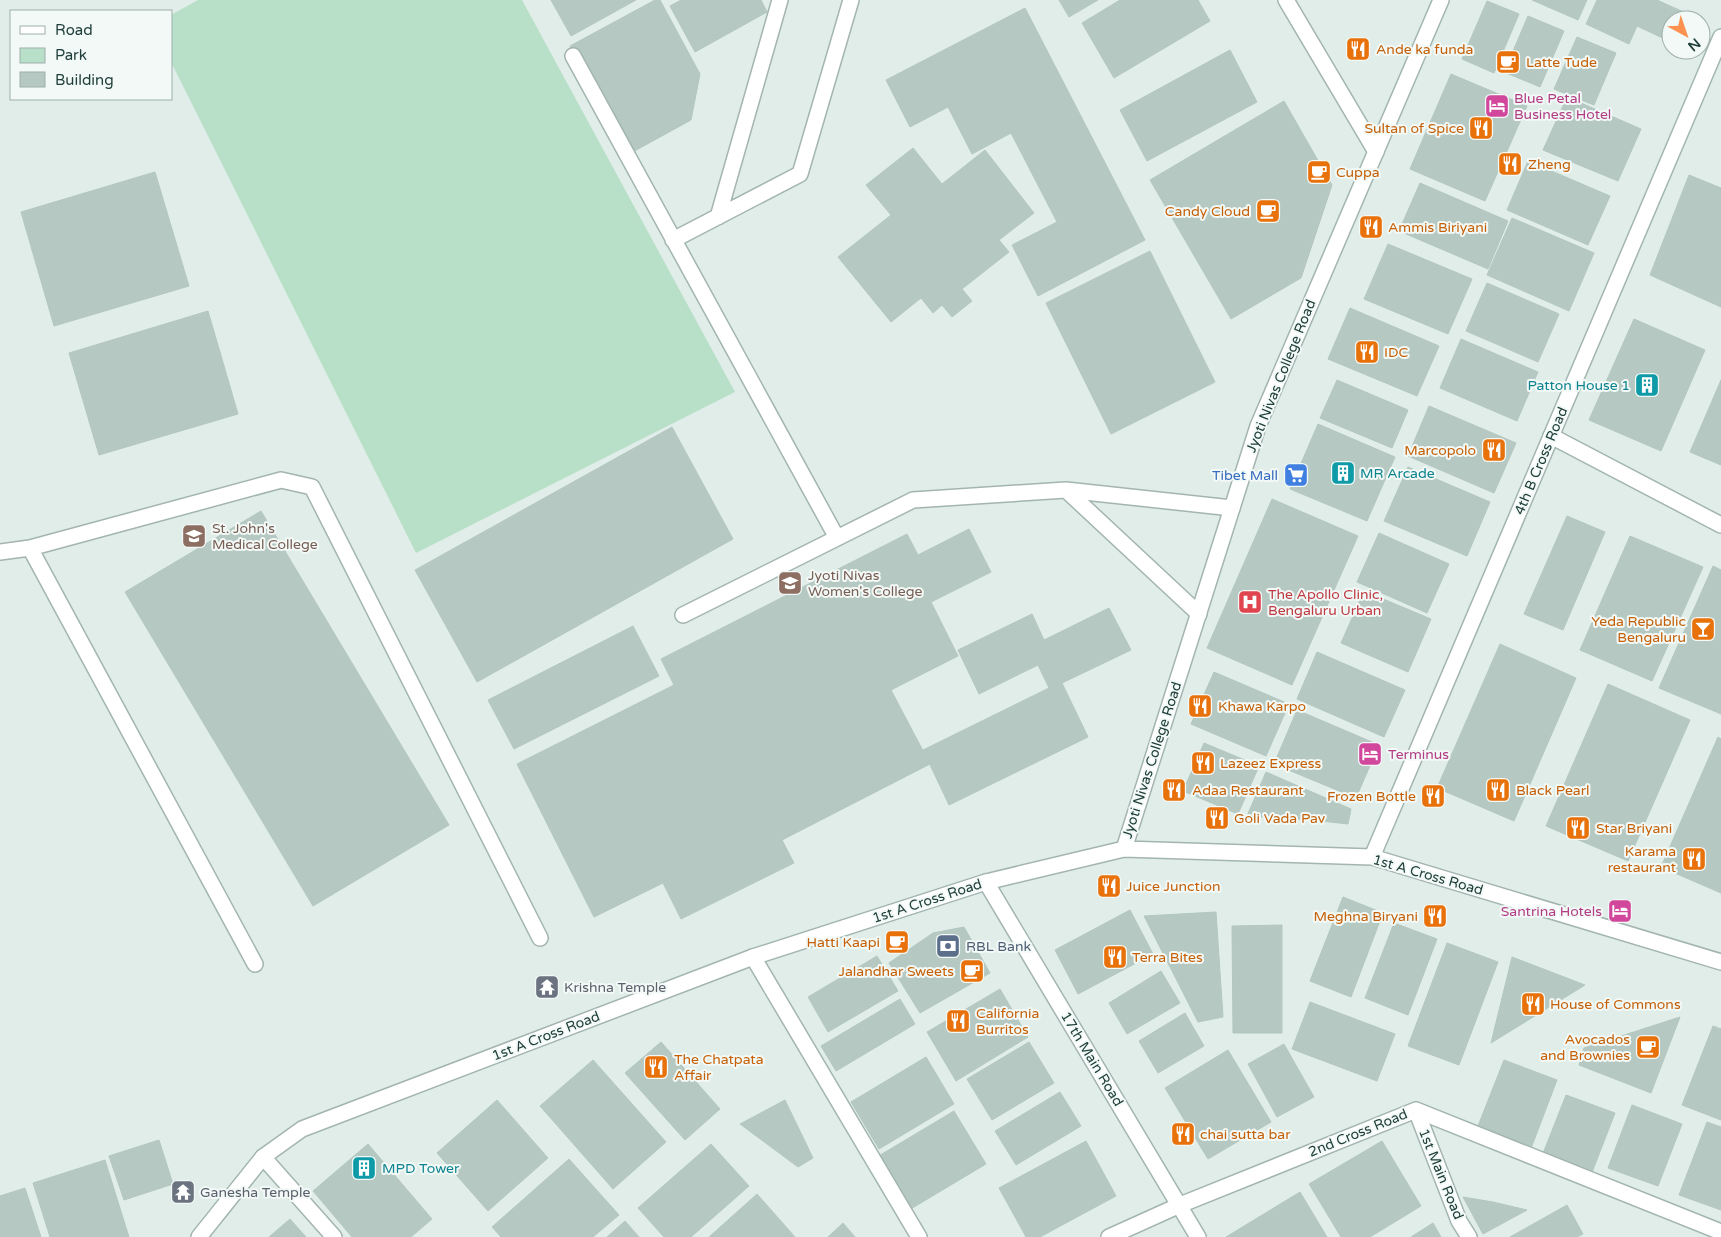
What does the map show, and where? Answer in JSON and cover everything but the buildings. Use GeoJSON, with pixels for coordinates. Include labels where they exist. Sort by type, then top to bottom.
{"type":"FeatureCollection","features":[{"type":"Feature","properties":{"kind":"street"},"geometry":{"type":"LineString","coordinates":[[718,217],[780,0]]}},
{"type":"Feature","properties":{"kind":"street"},"geometry":{"type":"LineString","coordinates":[[673,240],[800,174],[851,0]]}},
{"type":"Feature","properties":{"kind":"street"},"geometry":{"type":"LineString","coordinates":[[1286,0],[1376,152]]}},
{"type":"Feature","properties":{"kind":"street","name":"Jyoti Nivas College Road"},"geometry":{"type":"LineString","coordinates":[[1124,849],[1258,426],[1441,0]]}},
{"type":"Feature","properties":{"kind":"street","name":"4th B Cross Road"},"geometry":{"type":"LineString","coordinates":[[1372,857],[1721,37]]}},
{"type":"Feature","properties":{"kind":"street"},"geometry":{"type":"LineString","coordinates":[[573,56],[836,538]]}},
{"type":"Feature","properties":{"kind":"street"},"geometry":{"type":"LineString","coordinates":[[1551,436],[1721,525]]}},
{"type":"Feature","properties":{"kind":"street"},"geometry":{"type":"LineString","coordinates":[[0,552],[30,548],[281,480],[312,488],[540,938]]}},
{"type":"Feature","properties":{"kind":"street"},"geometry":{"type":"LineString","coordinates":[[683,615],[913,500],[1066,490],[1232,508]]}},
{"type":"Feature","properties":{"kind":"street"},"geometry":{"type":"LineString","coordinates":[[1066,490],[1199,614]]}},
{"type":"Feature","properties":{"kind":"street"},"geometry":{"type":"LineString","coordinates":[[30,548],[255,964]]}},
{"type":"Feature","properties":{"kind":"street","name":"1st A Cross Road"},"geometry":{"type":"LineString","coordinates":[[199,1237],[264,1156],[302,1128],[753,957],[986,882],[1124,849],[1372,857],[1721,962]]}},
{"type":"Feature","properties":{"kind":"street","name":"17th Main Road"},"geometry":{"type":"LineString","coordinates":[[986,882],[1198,1237]]}},
{"type":"Feature","properties":{"kind":"street"},"geometry":{"type":"LineString","coordinates":[[753,957],[919,1237]]}},
{"type":"Feature","properties":{"kind":"street","name":"2nd Cross Road"},"geometry":{"type":"LineString","coordinates":[[1109,1237],[1180,1205],[1416,1110],[1721,1232]]}},
{"type":"Feature","properties":{"kind":"street","name":"1st Main Road"},"geometry":{"type":"LineString","coordinates":[[1416,1110],[1459,1221],[1468,1237]]}},
{"type":"Feature","properties":{"kind":"street"},"geometry":{"type":"LineString","coordinates":[[264,1156],[334,1237]]}},
{"type":"Feature","properties":{"kind":"green space"},"geometry":{"type":"Polygon","coordinates":[[[198,0],[522,0],[735,392],[416,553],[172,64],[172,14],[198,0]]]}},
{"type":"Feature","properties":{"kind":"place","name":"Ande ka funda"},"geometry":{"type":"Point","coordinates":[1358,49]}},
{"type":"Feature","properties":{"kind":"place","name":"Latte Tude"},"geometry":{"type":"Point","coordinates":[1508,62]}},
{"type":"Feature","properties":{"kind":"place","name":"Blue Petal Business Hotel"},"geometry":{"type":"Point","coordinates":[1497,106]}},
{"type":"Feature","properties":{"kind":"place","name":"Sultan of Spice"},"geometry":{"type":"Point","coordinates":[1481,128]}},
{"type":"Feature","properties":{"kind":"place","name":"Zheng"},"geometry":{"type":"Point","coordinates":[1510,164]}},
{"type":"Feature","properties":{"kind":"place","name":"Cuppa"},"geometry":{"type":"Point","coordinates":[1319,172]}},
{"type":"Feature","properties":{"kind":"place","name":"Candy Cloud"},"geometry":{"type":"Point","coordinates":[1268,211]}},
{"type":"Feature","properties":{"kind":"place","name":"Ammis Biriyani"},"geometry":{"type":"Point","coordinates":[1371,227]}},
{"type":"Feature","properties":{"kind":"place","name":"IDC"},"geometry":{"type":"Point","coordinates":[1367,352]}},
{"type":"Feature","properties":{"kind":"place","name":"Patton House 1"},"geometry":{"type":"Point","coordinates":[1647,385]}},
{"type":"Feature","properties":{"kind":"place","name":"Marcopolo"},"geometry":{"type":"Point","coordinates":[1494,450]}},
{"type":"Feature","properties":{"kind":"place","name":"MR Arcade"},"geometry":{"type":"Point","coordinates":[1343,473]}},
{"type":"Feature","properties":{"kind":"place","name":"Tibet Mall"},"geometry":{"type":"Point","coordinates":[1296,475]}},
{"type":"Feature","properties":{"kind":"place","name":"St. John's Medical College"},"geometry":{"type":"Point","coordinates":[194,536]}},
{"type":"Feature","properties":{"kind":"place","name":"Jyoti Nivas Women's College"},"geometry":{"type":"Point","coordinates":[790,583]}},
{"type":"Feature","properties":{"kind":"place","name":"The Apollo Clinic, Bengaluru Urban"},"geometry":{"type":"Point","coordinates":[1250,602]}},
{"type":"Feature","properties":{"kind":"place","name":"Yeda Republic Bengaluru"},"geometry":{"type":"Point","coordinates":[1703,629]}},
{"type":"Feature","properties":{"kind":"place","name":"Khawa Karpo"},"geometry":{"type":"Point","coordinates":[1200,706]}},
{"type":"Feature","properties":{"kind":"place","name":"Terminus"},"geometry":{"type":"Point","coordinates":[1370,754]}},
{"type":"Feature","properties":{"kind":"place","name":"Lazeez Express"},"geometry":{"type":"Point","coordinates":[1203,763]}},
{"type":"Feature","properties":{"kind":"place","name":"Adaa Restaurant"},"geometry":{"type":"Point","coordinates":[1174,790]}},
{"type":"Feature","properties":{"kind":"place","name":"Black Pearl"},"geometry":{"type":"Point","coordinates":[1498,790]}},
{"type":"Feature","properties":{"kind":"place","name":"Frozen Bottle"},"geometry":{"type":"Point","coordinates":[1433,796]}},
{"type":"Feature","properties":{"kind":"place","name":"Goli Vada Pav"},"geometry":{"type":"Point","coordinates":[1217,818]}},
{"type":"Feature","properties":{"kind":"place","name":"Star Briyani"},"geometry":{"type":"Point","coordinates":[1578,828]}},
{"type":"Feature","properties":{"kind":"place","name":"Karama restaurant"},"geometry":{"type":"Point","coordinates":[1694,859]}},
{"type":"Feature","properties":{"kind":"place","name":"Juice Junction"},"geometry":{"type":"Point","coordinates":[1109,886]}},
{"type":"Feature","properties":{"kind":"place","name":"Santrina Hotels"},"geometry":{"type":"Point","coordinates":[1620,911]}},
{"type":"Feature","properties":{"kind":"place","name":"Meghna Biryani"},"geometry":{"type":"Point","coordinates":[1435,916]}},
{"type":"Feature","properties":{"kind":"place","name":"Hatti Kaapi"},"geometry":{"type":"Point","coordinates":[897,942]}},
{"type":"Feature","properties":{"kind":"place","name":"RBL Bank"},"geometry":{"type":"Point","coordinates":[948,946]}},
{"type":"Feature","properties":{"kind":"place","name":"Terra Bites"},"geometry":{"type":"Point","coordinates":[1115,957]}},
{"type":"Feature","properties":{"kind":"place","name":"Jalandhar Sweets"},"geometry":{"type":"Point","coordinates":[972,971]}},
{"type":"Feature","properties":{"kind":"place","name":"Krishna Temple"},"geometry":{"type":"Point","coordinates":[547,987]}},
{"type":"Feature","properties":{"kind":"place","name":"House of Commons"},"geometry":{"type":"Point","coordinates":[1533,1004]}},
{"type":"Feature","properties":{"kind":"place","name":"California Burritos"},"geometry":{"type":"Point","coordinates":[958,1021]}},
{"type":"Feature","properties":{"kind":"place","name":"Avocados and Brownies"},"geometry":{"type":"Point","coordinates":[1648,1047]}},
{"type":"Feature","properties":{"kind":"place","name":"The Chatpata Affair"},"geometry":{"type":"Point","coordinates":[656,1067]}},
{"type":"Feature","properties":{"kind":"place","name":"chai sutta bar"},"geometry":{"type":"Point","coordinates":[1183,1134]}},
{"type":"Feature","properties":{"kind":"place","name":"MPD Tower"},"geometry":{"type":"Point","coordinates":[364,1168]}},
{"type":"Feature","properties":{"kind":"place","name":"Ganesha Temple"},"geometry":{"type":"Point","coordinates":[183,1192]}}]}
